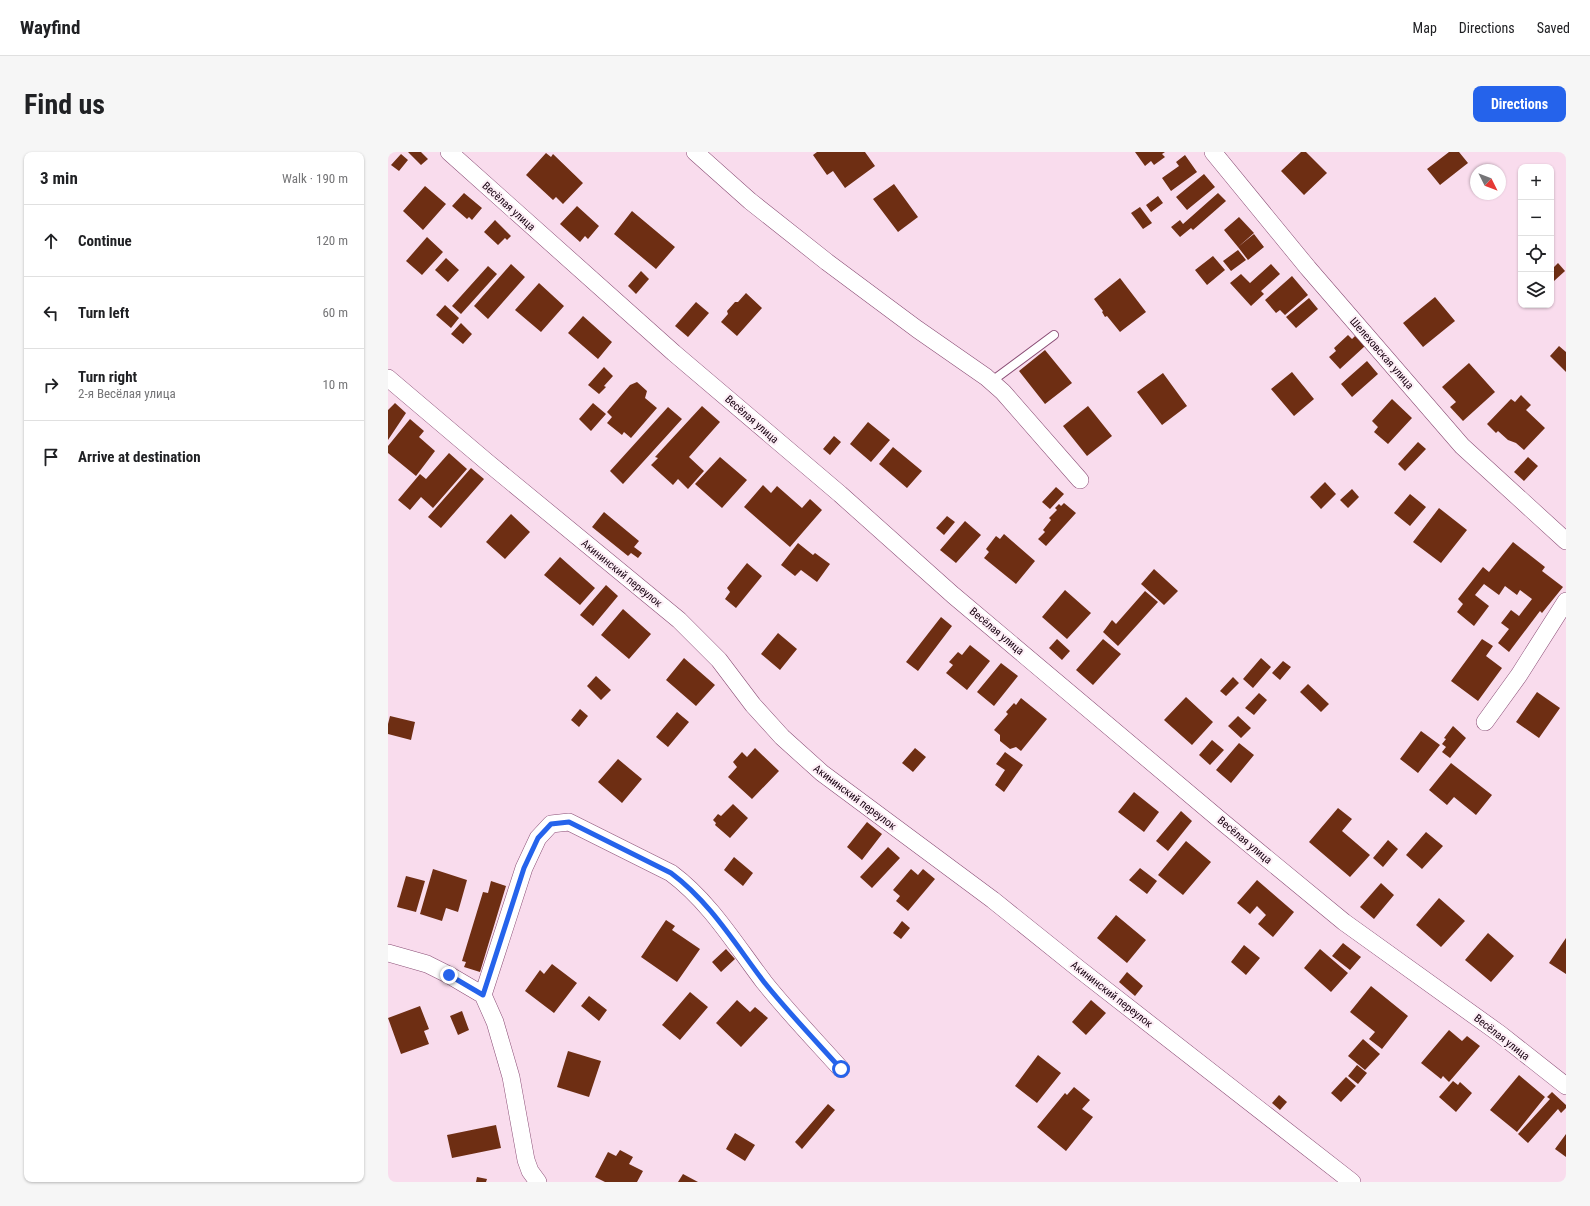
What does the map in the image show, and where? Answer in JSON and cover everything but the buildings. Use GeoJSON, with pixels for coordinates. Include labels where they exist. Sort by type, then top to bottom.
{"type":"FeatureCollection","features":[{"type":"Feature","properties":{"kind":"street","name":"Весёлая улица"},"geometry":{"type":"LineString","coordinates":[[449,152],[668,348],[840,494],[953,595],[1225,824],[1344,922],[1500,1034],[1566,1086]]}},
{"type":"Feature","properties":{"kind":"street"},"geometry":{"type":"LineString","coordinates":[[695,152],[750,201],[827,262],[917,330],[992,381],[1080,480]]}},
{"type":"Feature","properties":{"kind":"street","name":"Шелеховская улица"},"geometry":{"type":"LineString","coordinates":[[1213,152],[1308,268],[1462,446],[1566,541]]}},
{"type":"Feature","properties":{"kind":"street","name":"Акининский переулок"},"geometry":{"type":"LineString","coordinates":[[388,378],[487,462],[679,620],[719,660],[753,705],[782,737],[822,773],[993,900],[1352,1182]]}},
{"type":"Feature","properties":{"kind":"street"},"geometry":{"type":"LineString","coordinates":[[1485,722],[1519,675],[1566,601]]}},
{"type":"Feature","properties":{"kind":"street"},"geometry":{"type":"LineString","coordinates":[[483,995],[524,868],[538,838],[551,824],[569,822],[671,873],[686,884],[699,896],[777,997],[841,1069]]}},
{"type":"Feature","properties":{"kind":"street"},"geometry":{"type":"LineString","coordinates":[[388,953],[427,964],[483,995],[495,1022],[511,1077],[526,1160],[530,1171],[538,1182]]}},
{"type":"Feature","properties":{"kind":"lane"},"geometry":{"type":"LineString","coordinates":[[992,381],[1054,335]]}},
{"type":"Feature","properties":{"kind":"route"},"geometry":{"type":"LineString","coordinates":[[449,975],[483,995],[524,868],[538,838],[551,824],[569,822],[671,873],[686,884],[699,896],[777,997],[841,1069]]}}]}
